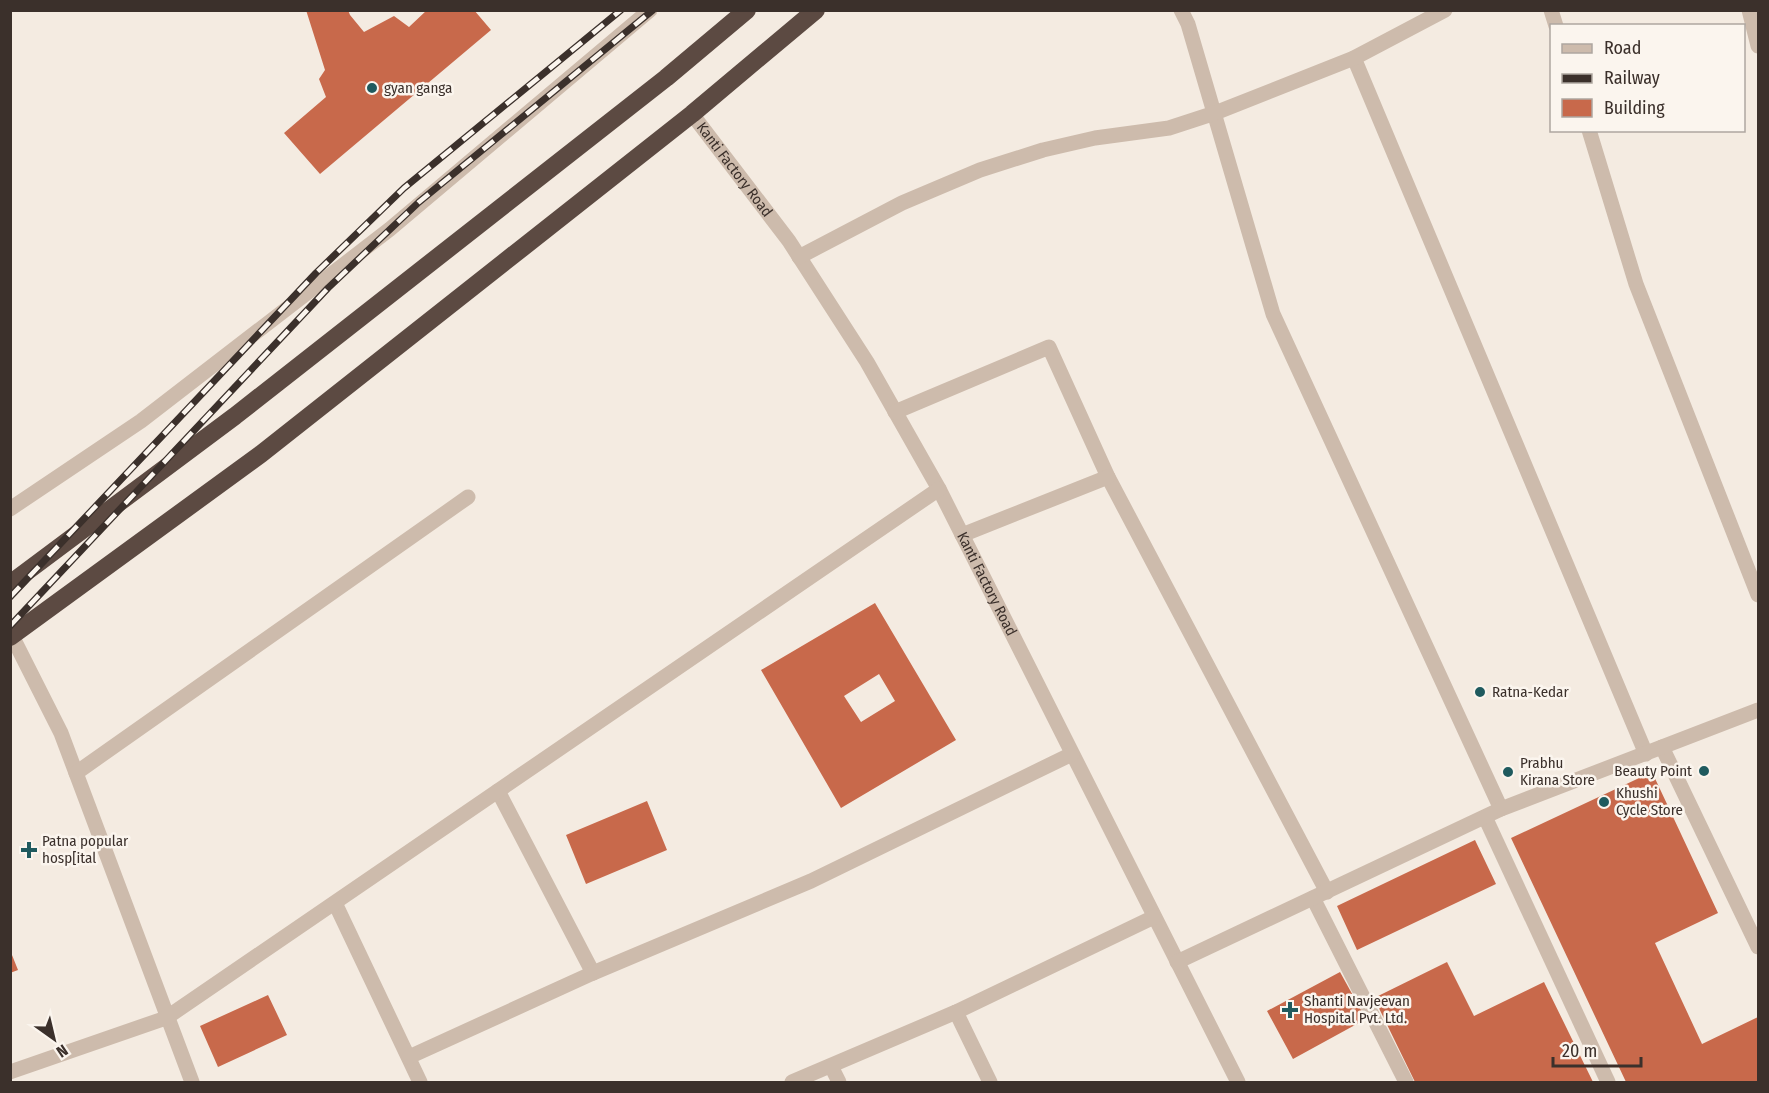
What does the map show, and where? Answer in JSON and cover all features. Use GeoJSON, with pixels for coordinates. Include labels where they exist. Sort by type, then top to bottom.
{"type":"FeatureCollection","features":[{"type":"Feature","properties":{"kind":"highway"},"geometry":{"type":"LineString","coordinates":[[10,584],[235,416],[666,78],[747,10]]}},
{"type":"Feature","properties":{"kind":"highway"},"geometry":{"type":"LineString","coordinates":[[12,634],[261,454],[692,114],[816,10]]}},
{"type":"Feature","properties":{"kind":"street"},"geometry":{"type":"LineString","coordinates":[[10,509],[141,421],[390,229],[650,10]]}},
{"type":"Feature","properties":{"kind":"street"},"geometry":{"type":"LineString","coordinates":[[1181,10],[1188,24],[1215,113],[1273,314],[1501,809]]}},
{"type":"Feature","properties":{"kind":"street"},"geometry":{"type":"LineString","coordinates":[[799,257],[902,203],[980,170],[1043,150],[1095,138],[1169,128],[1215,113],[1354,58],[1445,10]]}},
{"type":"Feature","properties":{"kind":"street"},"geometry":{"type":"LineString","coordinates":[[1749,10],[1758,46]]}},
{"type":"Feature","properties":{"kind":"street"},"geometry":{"type":"LineString","coordinates":[[1354,58],[1646,754]]}},
{"type":"Feature","properties":{"kind":"street","name":"Kanti Factory Road"},"geometry":{"type":"LineString","coordinates":[[692,114],[799,257],[867,362],[939,489],[1238,1083]]}},
{"type":"Feature","properties":{"kind":"street"},"geometry":{"type":"LineString","coordinates":[[1590,132],[1636,284],[1758,595]]}},
{"type":"Feature","properties":{"kind":"street"},"geometry":{"type":"LineString","coordinates":[[895,412],[1049,347],[1108,477],[1327,891]]}},
{"type":"Feature","properties":{"kind":"street"},"geometry":{"type":"LineString","coordinates":[[962,535],[1108,477]]}},
{"type":"Feature","properties":{"kind":"street"},"geometry":{"type":"LineString","coordinates":[[10,1072],[166,1018],[939,489]]}},
{"type":"Feature","properties":{"kind":"street"},"geometry":{"type":"LineString","coordinates":[[76,773],[468,497]]}},
{"type":"Feature","properties":{"kind":"street"},"geometry":{"type":"LineString","coordinates":[[12,634],[61,733],[192,1083]]}},
{"type":"Feature","properties":{"kind":"street"},"geometry":{"type":"LineString","coordinates":[[1177,962],[1501,809],[1758,710]]}},
{"type":"Feature","properties":{"kind":"street"},"geometry":{"type":"LineString","coordinates":[[1662,747],[1758,947]]}},
{"type":"Feature","properties":{"kind":"street"},"geometry":{"type":"LineString","coordinates":[[409,1057],[593,973],[810,881],[1072,754]]}},
{"type":"Feature","properties":{"kind":"street"},"geometry":{"type":"LineString","coordinates":[[498,791],[593,973]]}},
{"type":"Feature","properties":{"kind":"street"},"geometry":{"type":"LineString","coordinates":[[1485,817],[1608,1083]]}},
{"type":"Feature","properties":{"kind":"street"},"geometry":{"type":"LineString","coordinates":[[1313,898],[1406,1083]]}},
{"type":"Feature","properties":{"kind":"street"},"geometry":{"type":"LineString","coordinates":[[335,903],[420,1083]]}},
{"type":"Feature","properties":{"kind":"street"},"geometry":{"type":"LineString","coordinates":[[792,1083],[956,1012],[1154,917]]}},
{"type":"Feature","properties":{"kind":"street"},"geometry":{"type":"LineString","coordinates":[[956,1012],[990,1083]]}},
{"type":"Feature","properties":{"kind":"street"},"geometry":{"type":"LineString","coordinates":[[831,1066],[839,1083]]}},
{"type":"Feature","properties":{"kind":"building","name":"gyan ganga"},"geometry":{"type":"Polygon","coordinates":[[[306,10],[348,10],[364,32],[394,16],[409,27],[427,10],[474,10],[491,30],[320,174],[284,133],[326,97],[319,79],[325,70],[306,10]]]}},
{"type":"Feature","properties":{"kind":"building"},"geometry":{"type":"Polygon","coordinates":[[[875,603],[956,740],[841,808],[761,670],[875,603]],[[879,674],[844,696],[861,722],[895,701],[879,674]]]}},
{"type":"Feature","properties":{"kind":"building"},"geometry":{"type":"Polygon","coordinates":[[[1652,772],[1718,913],[1655,943],[1702,1044],[1758,1017],[1758,1082],[1626,1082],[1511,838],[1652,772]]]}},
{"type":"Feature","properties":{"kind":"building"},"geometry":{"type":"Polygon","coordinates":[[[647,801],[667,850],[586,884],[566,835],[647,801]]]}},
{"type":"Feature","properties":{"kind":"building"},"geometry":{"type":"Polygon","coordinates":[[[1475,840],[1496,884],[1357,950],[1337,906],[1475,840]]]}},
{"type":"Feature","properties":{"kind":"building"},"geometry":{"type":"Polygon","coordinates":[[[10,950],[18,970],[10,973],[10,950]]]}},
{"type":"Feature","properties":{"kind":"building"},"geometry":{"type":"Polygon","coordinates":[[[1447,962],[1474,1016],[1544,982],[1593,1082],[1415,1082],[1374,998],[1447,962]]]}},
{"type":"Feature","properties":{"kind":"building"},"geometry":{"type":"Polygon","coordinates":[[[1340,972],[1366,1019],[1293,1059],[1267,1011],[1340,972]]]}},
{"type":"Feature","properties":{"kind":"building"},"geometry":{"type":"Polygon","coordinates":[[[268,995],[287,1035],[218,1067],[200,1026],[268,995]]]}},
{"type":"Feature","properties":{"kind":"railway"},"geometry":{"type":"LineString","coordinates":[[10,597],[316,273],[404,188],[621,10]]}},
{"type":"Feature","properties":{"kind":"railway"},"geometry":{"type":"LineString","coordinates":[[10,626],[328,288],[419,202],[653,10]]}},
{"type":"Feature","properties":{"kind":"place","name":"gyan ganga"},"geometry":{"type":"Point","coordinates":[372,88]}},
{"type":"Feature","properties":{"kind":"place","name":"Ratna-Kedar"},"geometry":{"type":"Point","coordinates":[1480,692]}},
{"type":"Feature","properties":{"kind":"place","name":"Beauty Point"},"geometry":{"type":"Point","coordinates":[1704,771]}},
{"type":"Feature","properties":{"kind":"place","name":"Prabhu Kirana Store"},"geometry":{"type":"Point","coordinates":[1508,772]}},
{"type":"Feature","properties":{"kind":"place","name":"Khushi Cycle Store"},"geometry":{"type":"Point","coordinates":[1604,802]}},
{"type":"Feature","properties":{"kind":"place","name":"Patna popular hosp[ital"},"geometry":{"type":"Point","coordinates":[29,850]}},
{"type":"Feature","properties":{"kind":"place","name":"Shanti Navjeevan Hospital Pvt. Ltd."},"geometry":{"type":"Point","coordinates":[1290,1010]}}]}
